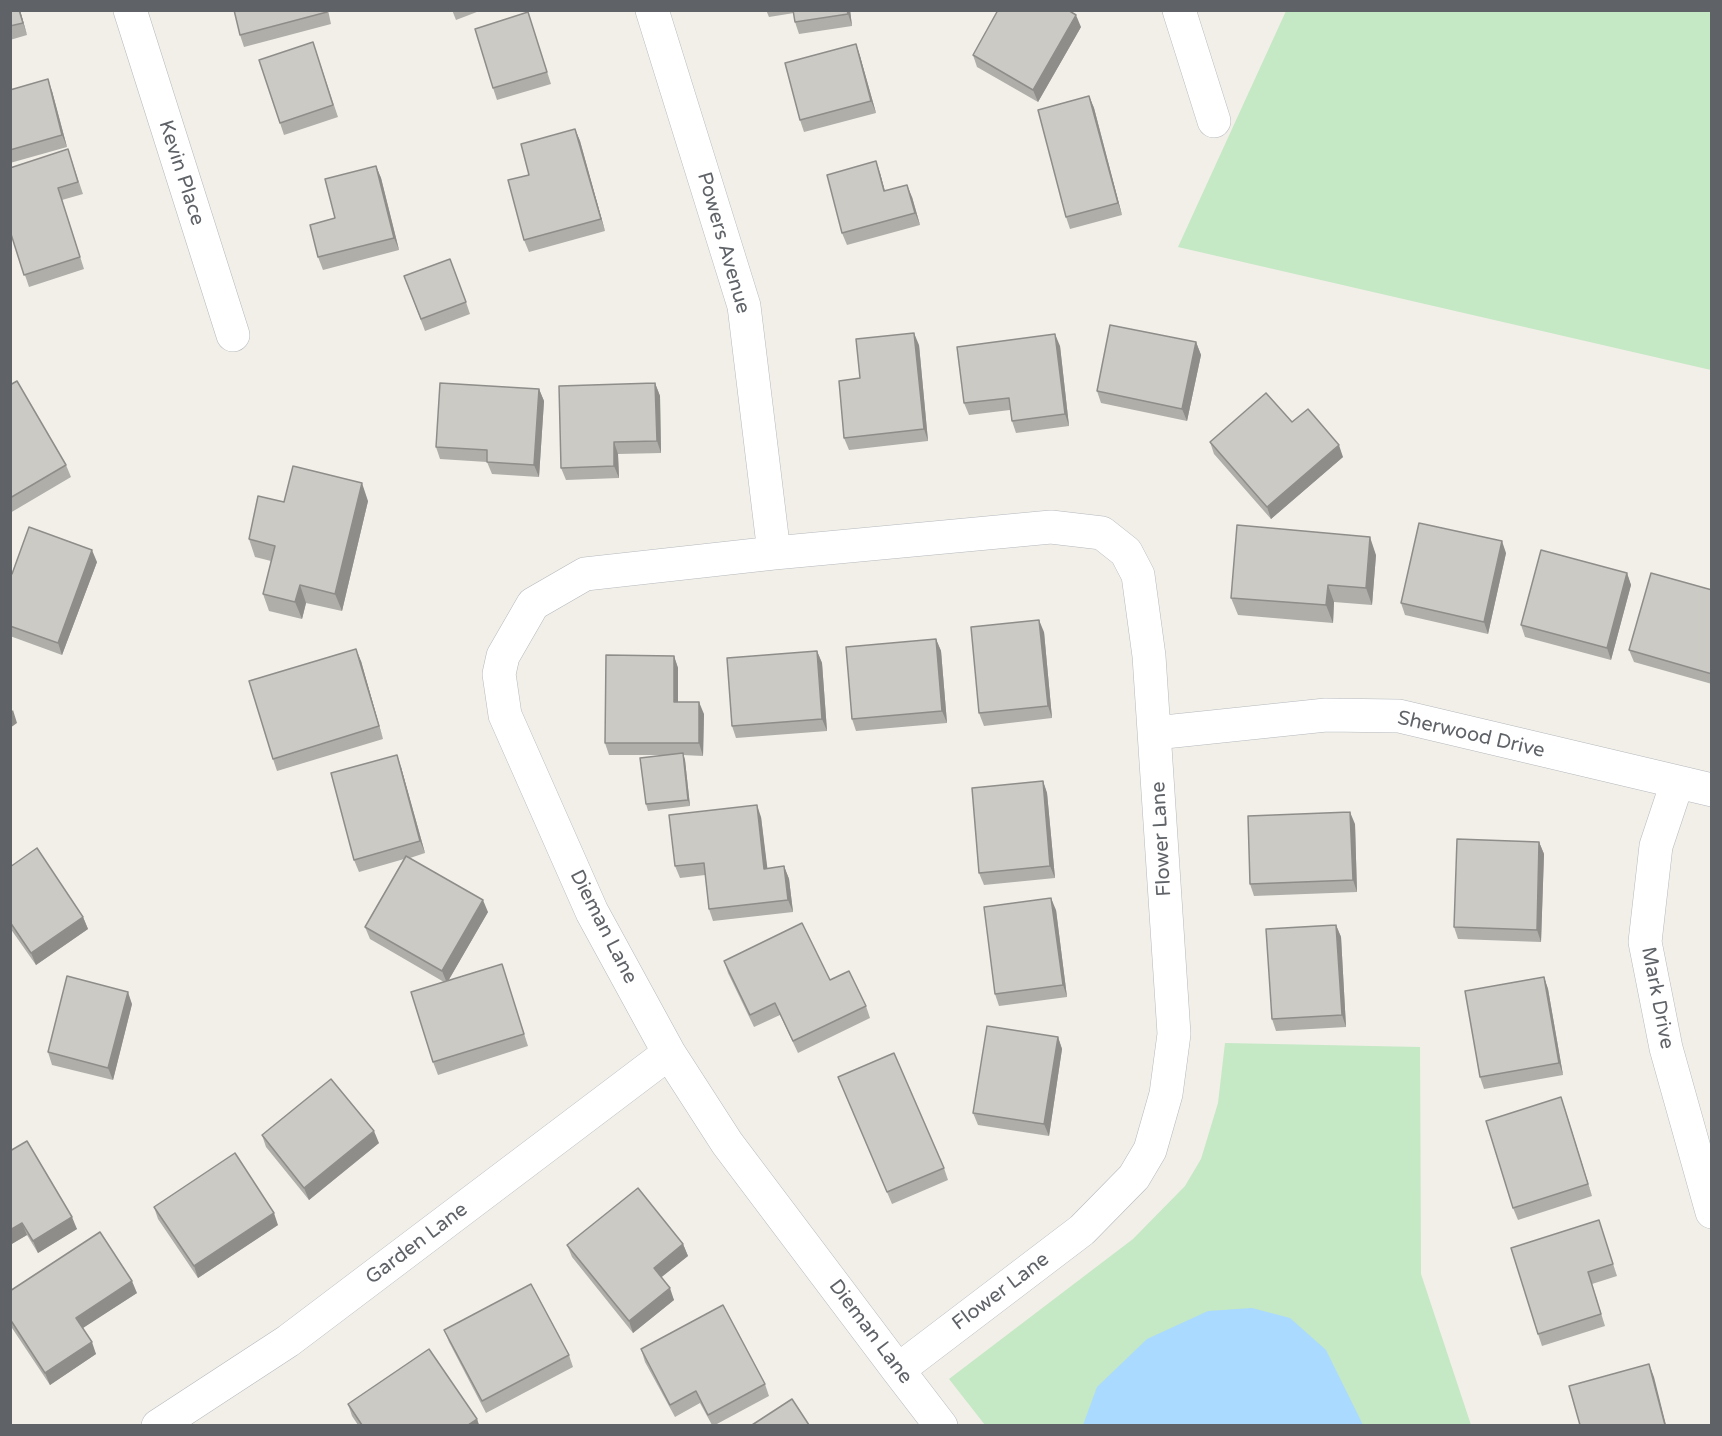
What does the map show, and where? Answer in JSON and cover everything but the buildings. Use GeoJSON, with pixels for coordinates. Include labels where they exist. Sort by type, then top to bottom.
{"type":"FeatureCollection","features":[{"type":"Feature","properties":{"kind":"street","name":"Kevin Place"},"geometry":{"type":"LineString","coordinates":[[130,10],[233,335]]}},
{"type":"Feature","properties":{"kind":"street","name":"Powers Avenue"},"geometry":{"type":"LineString","coordinates":[[652,10],[744,306],[774,553]]}},
{"type":"Feature","properties":{"kind":"street"},"geometry":{"type":"LineString","coordinates":[[1179,10],[1214,121]]}},
{"type":"Feature","properties":{"kind":"street","name":"Flower Lane"},"geometry":{"type":"LineString","coordinates":[[774,553],[1051,527],[1102,533],[1126,552],[1138,575],[1149,656],[1174,1034],[1166,1094],[1150,1150],[1134,1177],[1082,1230],[898,1370]]}},
{"type":"Feature","properties":{"kind":"street","name":"Dieman Lane"},"geometry":{"type":"LineString","coordinates":[[774,553],[585,574],[533,604],[503,656],[500,674],[506,715],[592,912],[669,1053],[728,1143],[940,1425]]}},
{"type":"Feature","properties":{"kind":"street","name":"Sherwood Drive"},"geometry":{"type":"LineString","coordinates":[[1155,733],[1326,715],[1399,716],[1712,790]]}},
{"type":"Feature","properties":{"kind":"street","name":"Mark Drive"},"geometry":{"type":"LineString","coordinates":[[1677,783],[1656,846],[1645,942],[1666,1048],[1712,1212]]}},
{"type":"Feature","properties":{"kind":"street","name":"Garden Lane"},"geometry":{"type":"LineString","coordinates":[[158,1425],[288,1341],[669,1053]]}},
{"type":"Feature","properties":{"kind":"green space"},"geometry":{"type":"Polygon","coordinates":[[[1286,11],[1711,11],[1711,370],[1178,247],[1286,11]]]}},
{"type":"Feature","properties":{"kind":"green space"},"geometry":{"type":"Polygon","coordinates":[[[1225,1043],[1420,1047],[1421,1274],[1471,1425],[985,1425],[949,1379],[1133,1239],[1185,1186],[1201,1159],[1218,1103],[1225,1043]]]}},
{"type":"Feature","properties":{"kind":"water"},"geometry":{"type":"Polygon","coordinates":[[[1252,1308],[1290,1318],[1326,1350],[1363,1425],[1083,1425],[1097,1387],[1147,1339],[1208,1311],[1252,1308]]]}}]}
